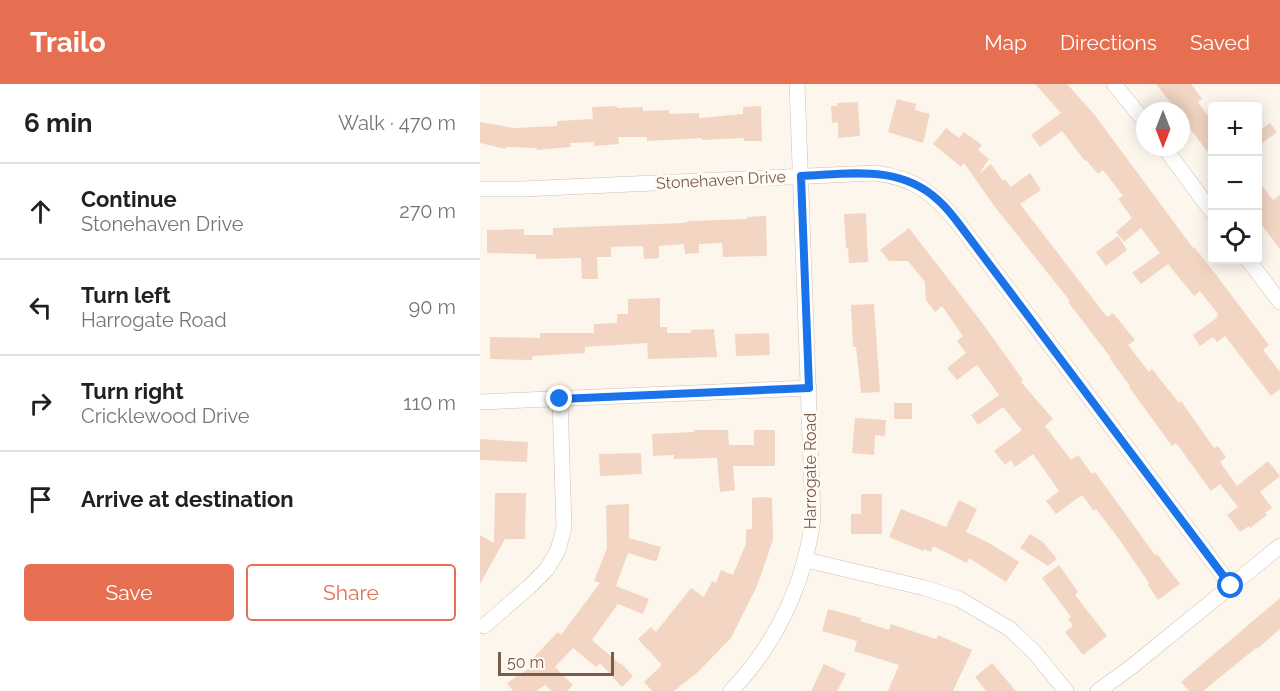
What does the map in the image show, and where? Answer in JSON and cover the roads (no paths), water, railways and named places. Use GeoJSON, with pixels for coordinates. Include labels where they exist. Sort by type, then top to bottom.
{"type":"FeatureCollection","features":[{"type":"Feature","properties":{"kind":"street","name":"Harrogate Road"},"geometry":{"type":"LineString","coordinates":[[731,691],[746,675],[780,627],[806,560],[813,518],[797,84]]}},
{"type":"Feature","properties":{"kind":"street"},"geometry":{"type":"LineString","coordinates":[[1114,84],[1136,111]]}},
{"type":"Feature","properties":{"kind":"street"},"geometry":{"type":"LineString","coordinates":[[1171,156],[1211,210]]}},
{"type":"Feature","properties":{"kind":"street","name":"Stonehaven Drive"},"geometry":{"type":"LineString","coordinates":[[480,189],[875,173],[897,176],[919,186],[939,200],[959,224],[1231,586]]}},
{"type":"Feature","properties":{"kind":"street"},"geometry":{"type":"LineString","coordinates":[[1251,264],[1280,302]]}},
{"type":"Feature","properties":{"kind":"street"},"geometry":{"type":"LineString","coordinates":[[480,402],[809,388]]}},
{"type":"Feature","properties":{"kind":"street"},"geometry":{"type":"LineString","coordinates":[[484,626],[547,569],[558,550],[564,528],[560,399]]}},
{"type":"Feature","properties":{"kind":"street"},"geometry":{"type":"LineString","coordinates":[[1098,691],[1130,668],[1280,546]]}},
{"type":"Feature","properties":{"kind":"street"},"geometry":{"type":"LineString","coordinates":[[806,560],[924,588],[959,599],[1010,629],[1035,653],[1066,691]]}}]}
